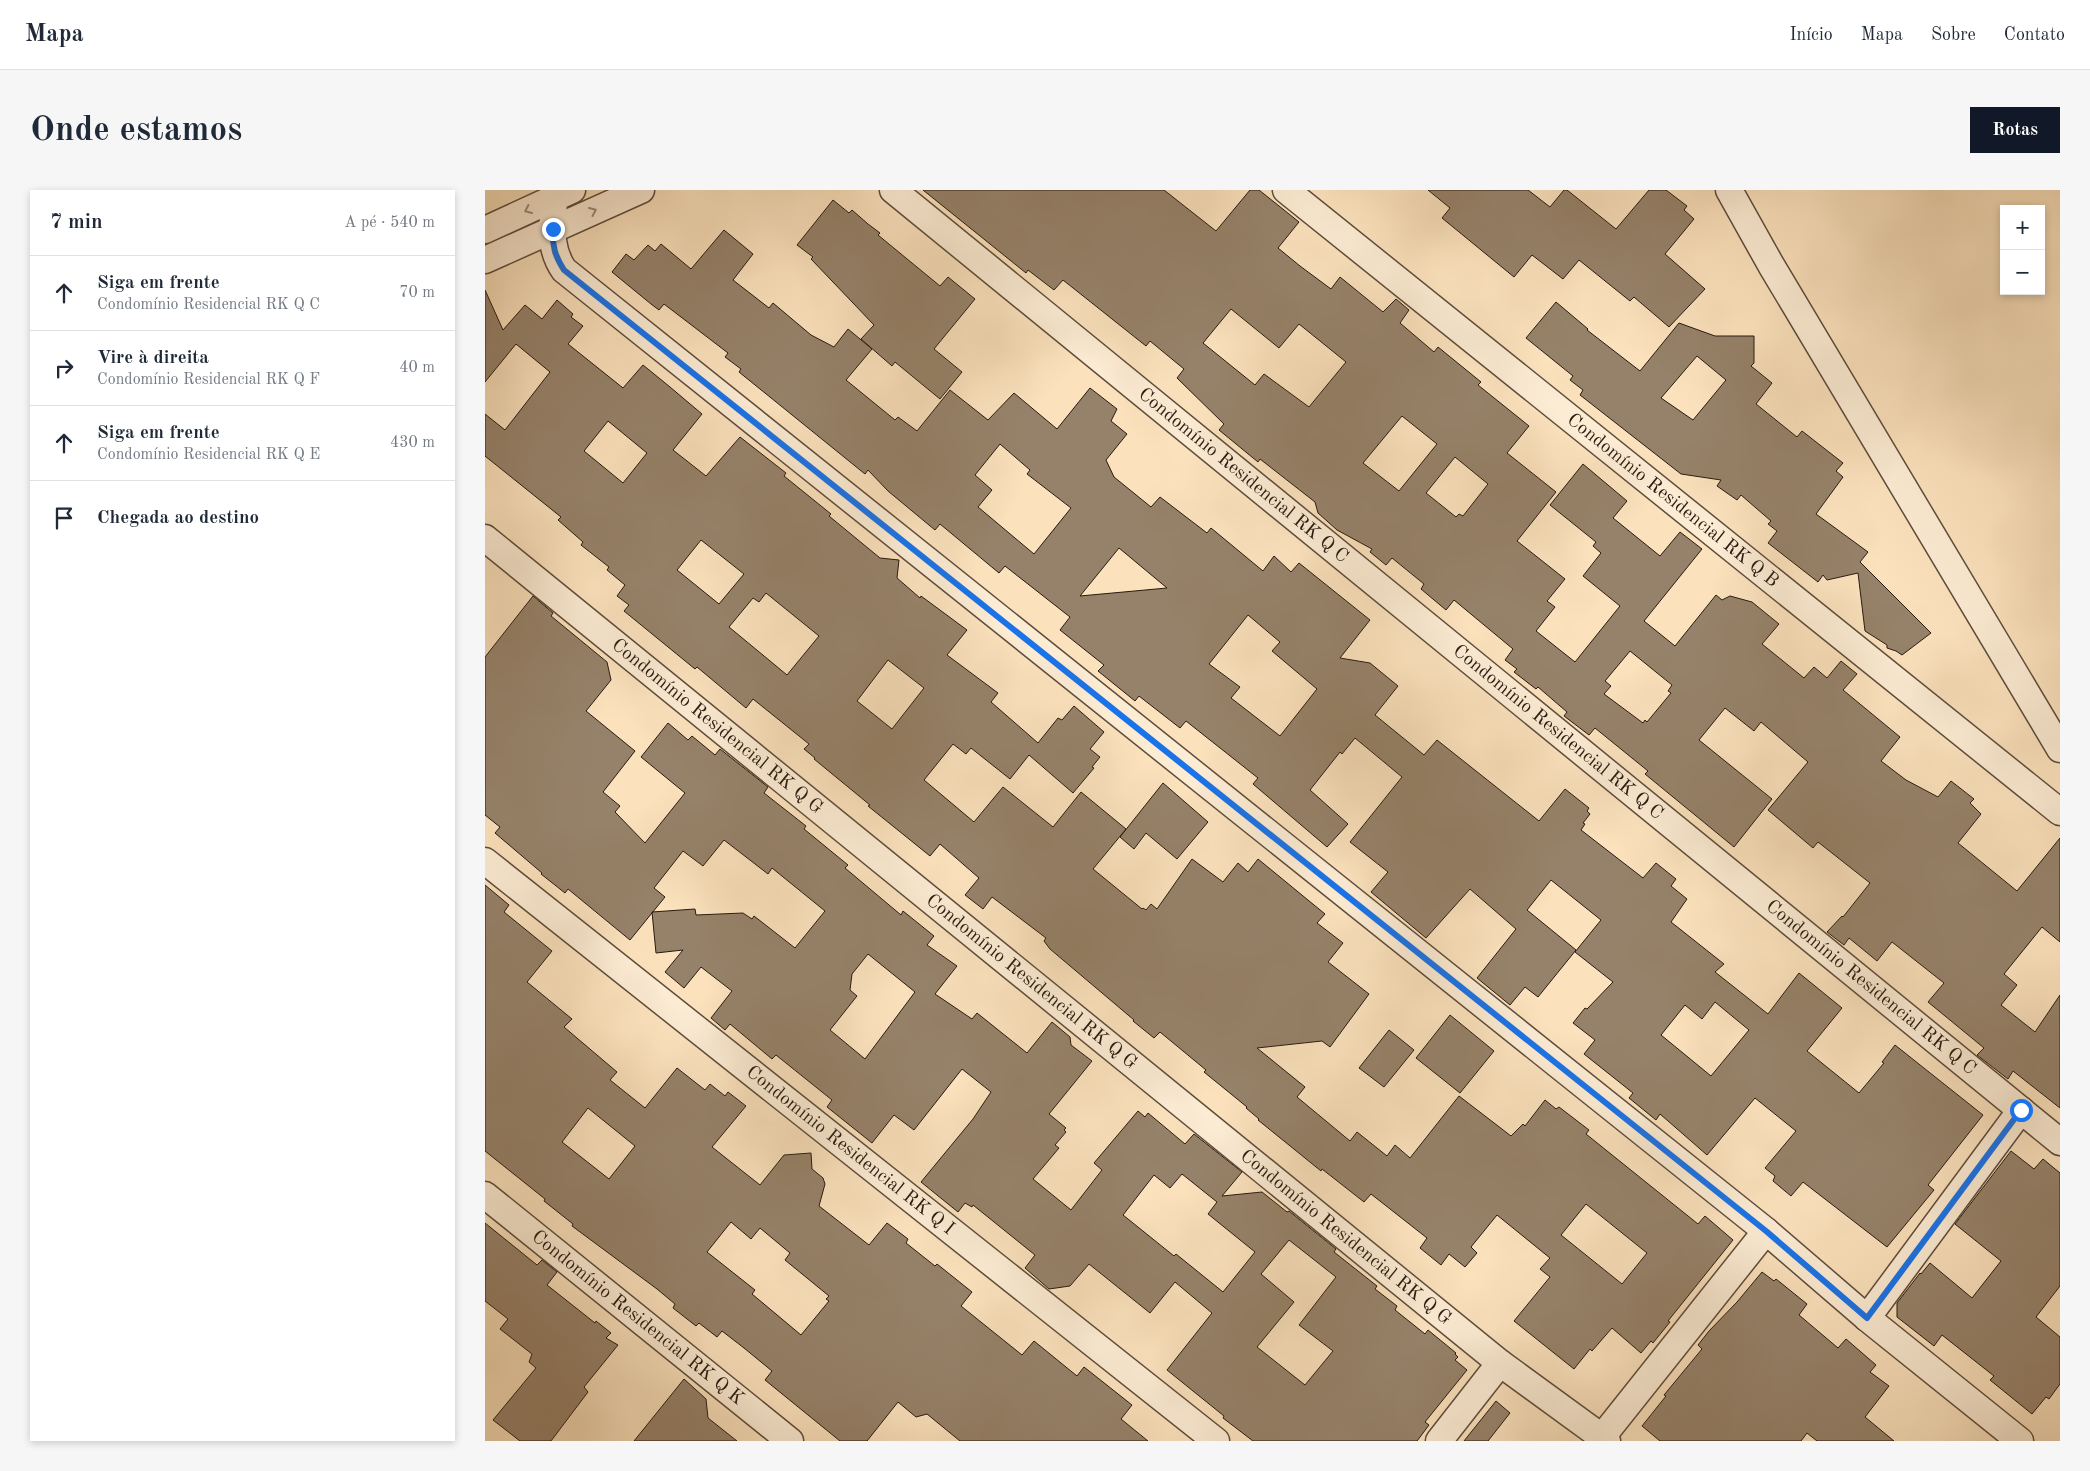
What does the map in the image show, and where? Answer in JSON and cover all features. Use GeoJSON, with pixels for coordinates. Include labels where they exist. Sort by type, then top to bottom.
{"type":"FeatureCollection","features":[{"type":"Feature","properties":{"kind":"street"},"geometry":{"type":"LineString","coordinates":[[485,260],[641,190]]}},
{"type":"Feature","properties":{"kind":"street","name":"Condomínio Residencial RK Q C"},"geometry":{"type":"LineString","coordinates":[[893,190],[2060,1142]]}},
{"type":"Feature","properties":{"kind":"street","name":"Condomínio Residencial RK Q B"},"geometry":{"type":"LineString","coordinates":[[1285,190],[2028,789],[2060,812]]}},
{"type":"Feature","properties":{"kind":"street"},"geometry":{"type":"LineString","coordinates":[[1729,190],[1776,274],[2060,749]]}},
{"type":"Feature","properties":{"kind":"street"},"geometry":{"type":"LineString","coordinates":[[563,194],[553,229],[552,244],[556,258],[564,270],[1766,1231],[1867,1318],[2020,1441]]}},
{"type":"Feature","properties":{"kind":"street"},"geometry":{"type":"LineString","coordinates":[[485,230],[563,194]]}},
{"type":"Feature","properties":{"kind":"street","name":"Condomínio Residencial RK Q G"},"geometry":{"type":"LineString","coordinates":[[485,538],[1500,1363],[1605,1439]]}},
{"type":"Feature","properties":{"kind":"street","name":"Condomínio Residencial RK Q I"},"geometry":{"type":"LineString","coordinates":[[485,861],[1215,1441]]}},
{"type":"Feature","properties":{"kind":"street"},"geometry":{"type":"LineString","coordinates":[[1867,1318],[2021,1110]]}},
{"type":"Feature","properties":{"kind":"street","name":"Condomínio Residencial RK Q K"},"geometry":{"type":"LineString","coordinates":[[485,1195],[790,1441]]}},
{"type":"Feature","properties":{"kind":"street"},"geometry":{"type":"LineString","coordinates":[[1605,1439],[1766,1231]]}},
{"type":"Feature","properties":{"kind":"street"},"geometry":{"type":"LineString","coordinates":[[1439,1441],[1500,1363]]}},
{"type":"Feature","properties":{"kind":"building"},"geometry":{"type":"Polygon","coordinates":[[[923,190],[1164,190],[1216,231],[1250,190],[1259,190],[1299,222],[1278,248],[1300,266],[1331,289],[1340,277],[1383,312],[1396,299],[1409,310],[1400,323],[1434,352],[1438,347],[1481,382],[1478,385],[1529,426],[1507,453],[1556,492],[1517,541],[1565,579],[1547,601],[1555,607],[1536,631],[1575,662],[1620,606],[1583,576],[1601,553],[1593,546],[1596,542],[1550,505],[1583,464],[1627,501],[1613,518],[1660,556],[1680,532],[1702,549],[1644,621],[1675,646],[1716,595],[1722,600],[1730,596],[1752,602],[1779,624],[1762,644],[1804,678],[1814,667],[1827,678],[1841,661],[1857,674],[1843,690],[1900,737],[1881,761],[1906,780],[1938,797],[1951,781],[1974,799],[1970,803],[1981,814],[1958,843],[2017,891],[2060,838],[2060,942],[2042,927],[2004,974],[2017,985],[2001,1005],[2035,1032],[2060,995],[2060,1108],[2013,1071],[2008,1079],[1977,1055],[1984,1048],[1928,1002],[1944,983],[1892,942],[1877,961],[1849,938],[1844,945],[1827,932],[1843,917],[1870,883],[1818,842],[1813,848],[1768,810],[1808,762],[1761,722],[1754,731],[1725,708],[1699,740],[1772,799],[1734,847],[1645,774],[1648,771],[1595,728],[1589,735],[1564,716],[1567,712],[1538,687],[1536,689],[1514,672],[1517,669],[1505,660],[1513,649],[1454,600],[1446,610],[1421,589],[1424,584],[1392,558],[1386,565],[1370,552],[1372,549],[1337,530],[1318,513],[1315,502],[1260,459],[1258,462],[1219,430],[1224,424],[1177,378],[1184,369],[1150,341],[1146,346],[1063,280],[1054,290],[1028,270],[1026,273],[923,190]],[[1231,309],[1203,343],[1255,385],[1264,374],[1309,407],[1346,362],[1299,324],[1279,348],[1231,309]],[[1402,416],[1363,463],[1399,491],[1437,444],[1402,416]],[[1455,457],[1426,493],[1456,517],[1459,514],[1463,516],[1488,484],[1455,457]],[[1630,651],[1605,681],[1611,686],[1604,694],[1643,723],[1645,720],[1647,722],[1671,693],[1668,691],[1672,685],[1630,651]]]}},
{"type":"Feature","properties":{"kind":"building"},"geometry":{"type":"Polygon","coordinates":[[[1428,190],[1528,190],[1550,207],[1564,190],[1567,190],[1616,229],[1649,190],[1666,190],[1687,206],[1684,210],[1694,219],[1665,254],[1705,289],[1669,327],[1634,297],[1630,301],[1579,260],[1563,279],[1532,255],[1514,277],[1442,218],[1450,208],[1428,190]]]}},
{"type":"Feature","properties":{"kind":"building"},"geometry":{"type":"Polygon","coordinates":[[[833,200],[849,213],[852,210],[880,233],[878,235],[940,286],[948,277],[975,299],[934,349],[962,372],[940,399],[895,362],[892,366],[861,339],[874,325],[811,259],[813,257],[797,245],[833,200]]]}},
{"type":"Feature","properties":{"kind":"building"},"geometry":{"type":"Polygon","coordinates":[[[724,230],[753,254],[733,280],[769,308],[773,303],[811,335],[834,347],[848,329],[872,349],[846,380],[895,420],[898,417],[917,431],[950,390],[988,420],[1014,393],[1057,429],[1090,388],[1117,409],[1111,421],[1127,434],[1106,460],[1114,477],[1151,507],[1160,497],[1207,533],[1211,528],[1263,571],[1274,556],[1291,572],[1299,563],[1370,620],[1340,658],[1370,663],[1398,686],[1375,715],[1424,755],[1437,740],[1539,821],[1565,789],[1589,808],[1587,811],[1590,814],[1583,823],[1585,824],[1581,830],[1643,878],[1656,863],[1676,879],[1671,886],[1687,899],[1671,922],[1724,964],[1715,972],[1768,1014],[1799,973],[1842,1008],[1807,1051],[1859,1093],[1884,1063],[1882,1062],[1895,1045],[1983,1115],[1928,1185],[1934,1190],[1887,1247],[1803,1182],[1791,1196],[1773,1181],[1775,1176],[1765,1168],[1796,1131],[1755,1098],[1707,1155],[1660,1114],[1656,1120],[1629,1098],[1633,1093],[1584,1054],[1595,1040],[1573,1023],[1585,1008],[1587,1009],[1613,982],[1575,952],[1601,920],[1551,880],[1527,910],[1576,950],[1538,997],[1525,987],[1510,1005],[1477,978],[1516,929],[1470,889],[1426,938],[1371,892],[1388,872],[1350,842],[1402,777],[1355,738],[1342,754],[1340,752],[1310,790],[1348,824],[1327,847],[1253,784],[1258,778],[1186,721],[1180,728],[1139,696],[1135,701],[1098,671],[1104,665],[1060,630],[1070,617],[1005,566],[999,573],[940,524],[935,530],[888,491],[868,470],[865,474],[739,372],[741,369],[725,357],[728,353],[664,304],[659,310],[612,272],[626,254],[634,260],[648,245],[655,251],[661,244],[691,269],[724,230]],[[1000,444],[975,475],[992,490],[978,507],[1034,554],[1071,508],[1027,474],[1030,470],[1000,444]],[[1119,548],[1080,596],[1167,588],[1119,548]],[[1248,615],[1209,664],[1240,687],[1231,698],[1280,736],[1317,689],[1272,651],[1280,642],[1248,615]],[[1715,1002],[1702,1019],[1685,1005],[1661,1035],[1711,1076],[1749,1030],[1715,1002]]]}},
{"type":"Feature","properties":{"kind":"building"},"geometry":{"type":"Polygon","coordinates":[[[485,290],[503,330],[525,305],[542,319],[557,300],[573,314],[571,317],[583,326],[568,344],[623,388],[643,365],[702,414],[673,450],[706,476],[740,437],[786,473],[784,476],[831,514],[829,516],[880,558],[899,560],[897,578],[920,598],[921,596],[967,630],[947,655],[998,693],[991,702],[1038,743],[1058,718],[1062,720],[1074,706],[1104,732],[1090,749],[1100,757],[1092,767],[1094,768],[1073,793],[1029,755],[1010,779],[971,748],[966,754],[953,744],[924,780],[974,822],[1003,787],[1053,827],[1081,792],[1126,829],[1093,869],[1142,909],[1146,910],[1151,904],[1157,909],[1192,859],[1223,882],[1238,863],[1248,872],[1258,859],[1325,914],[1317,923],[1343,943],[1328,962],[1369,994],[1330,1047],[1322,1041],[1257,1048],[1305,1087],[1297,1097],[1350,1141],[1357,1132],[1387,1156],[1395,1145],[1410,1158],[1459,1096],[1511,1136],[1523,1124],[1525,1126],[1545,1100],[1556,1109],[1559,1107],[1589,1130],[1586,1134],[1698,1224],[1705,1216],[1733,1240],[1668,1321],[1670,1322],[1653,1343],[1651,1341],[1641,1353],[1612,1328],[1592,1351],[1590,1349],[1574,1369],[1514,1321],[1550,1277],[1540,1269],[1550,1258],[1497,1215],[1471,1247],[1477,1253],[1465,1267],[1449,1254],[1441,1265],[1420,1248],[1427,1238],[1371,1194],[1364,1202],[1322,1169],[1321,1171],[1258,1120],[1247,1107],[1204,1072],[1206,1070],[1160,1032],[1154,1038],[1133,1021],[1050,949],[1044,941],[1046,938],[992,897],[983,909],[965,895],[979,878],[940,844],[930,856],[814,759],[804,749],[809,744],[753,699],[746,708],[697,667],[695,669],[624,611],[629,605],[617,596],[625,585],[607,570],[609,567],[581,545],[583,542],[558,520],[561,517],[485,456],[485,414],[505,430],[550,372],[516,344],[485,382],[485,290]],[[608,421],[584,451],[623,483],[647,453],[608,421]],[[701,540],[677,570],[719,604],[744,574],[701,540]],[[766,593],[759,602],[753,598],[729,627],[787,675],[819,636],[766,593]],[[888,660],[857,701],[892,729],[924,688],[888,660]],[[1586,1204],[1561,1235],[1622,1284],[1647,1253],[1586,1204]]]}},
{"type":"Feature","properties":{"kind":"building"},"geometry":{"type":"Polygon","coordinates":[[[1556,302],[1587,330],[1640,371],[1679,323],[1715,336],[1754,336],[1754,363],[1751,366],[1772,383],[1756,404],[1797,437],[1802,431],[1843,463],[1836,471],[1843,477],[1816,514],[1868,552],[1860,562],[1931,633],[1902,655],[1887,648],[1887,645],[1865,631],[1858,573],[1827,580],[1823,575],[1818,582],[1768,543],[1777,531],[1768,524],[1771,521],[1741,495],[1737,500],[1717,486],[1721,480],[1681,474],[1580,395],[1583,390],[1570,380],[1573,376],[1526,338],[1556,302]],[[1697,356],[1661,398],[1693,420],[1726,380],[1697,356]]]}},
{"type":"Feature","properties":{"kind":"building"},"geometry":{"type":"Polygon","coordinates":[[[533,596],[553,613],[551,616],[607,662],[611,680],[586,711],[635,751],[603,792],[620,806],[615,812],[645,843],[685,793],[641,757],[668,723],[688,740],[692,736],[715,755],[720,749],[768,787],[764,793],[806,826],[804,829],[848,865],[845,868],[901,915],[903,911],[934,936],[927,945],[957,966],[935,994],[972,1019],[977,1013],[1027,1053],[1052,1022],[1070,1037],[1071,1045],[1092,1061],[1049,1114],[1066,1128],[1064,1130],[1066,1132],[1055,1145],[1059,1148],[1033,1179],[1071,1210],[1102,1170],[1094,1163],[1138,1111],[1145,1117],[1148,1113],[1185,1144],[1194,1134],[1242,1172],[1222,1196],[1262,1192],[1336,1249],[1334,1252],[1377,1286],[1375,1289],[1397,1306],[1395,1310],[1425,1334],[1428,1330],[1456,1353],[1458,1357],[1455,1360],[1467,1370],[1425,1422],[1429,1425],[1417,1441],[1253,1441],[1167,1370],[1212,1313],[1175,1282],[1150,1313],[1089,1264],[1070,1286],[1049,1289],[1025,1268],[1035,1255],[973,1205],[972,1207],[965,1203],[958,1212],[921,1182],[973,1119],[991,1092],[962,1069],[914,1130],[894,1115],[872,1143],[827,1107],[832,1100],[776,1055],[772,1059],[730,1024],[725,1030],[711,1018],[732,991],[701,967],[684,988],[665,972],[683,950],[656,953],[652,913],[630,940],[568,889],[565,893],[541,874],[495,833],[500,827],[485,815],[485,657],[533,596]],[[724,840],[703,866],[683,851],[654,888],[665,897],[653,912],[695,909],[696,915],[743,913],[752,919],[754,916],[795,948],[825,911],[772,868],[768,874],[724,840]],[[868,954],[852,974],[850,990],[857,996],[830,1030],[865,1059],[915,992],[868,954]],[[1182,1174],[1170,1188],[1154,1175],[1123,1215],[1223,1292],[1255,1252],[1208,1214],[1217,1202],[1182,1174]],[[1289,1240],[1261,1274],[1294,1302],[1257,1347],[1305,1385],[1333,1351],[1299,1325],[1336,1277],[1289,1240]]]}},
{"type":"Feature","properties":{"kind":"building"},"geometry":{"type":"Polygon","coordinates":[[[1163,783],[1208,822],[1177,859],[1146,833],[1134,849],[1120,837],[1163,783]]]}},
{"type":"Feature","properties":{"kind":"building"},"geometry":{"type":"Polygon","coordinates":[[[485,885],[509,905],[504,912],[552,951],[527,982],[572,1019],[564,1027],[617,1072],[610,1080],[645,1108],[677,1068],[705,1090],[710,1084],[725,1096],[728,1092],[746,1106],[712,1147],[760,1185],[784,1155],[811,1153],[812,1169],[823,1178],[825,1184],[819,1206],[869,1245],[887,1223],[908,1239],[906,1243],[935,1266],[937,1264],[972,1292],[961,1306],[1022,1355],[1034,1341],[1077,1376],[1084,1367],[1132,1405],[1121,1419],[1148,1441],[960,1441],[927,1414],[916,1417],[898,1402],[867,1441],[840,1441],[765,1380],[772,1371],[744,1348],[722,1331],[717,1337],[699,1323],[696,1326],[673,1308],[675,1304],[657,1289],[572,1226],[573,1224],[544,1201],[545,1199],[485,1151],[485,885]],[[588,1108],[562,1142],[609,1179],[635,1146],[588,1108]],[[731,1222],[707,1252],[755,1290],[752,1294],[801,1335],[829,1301],[826,1299],[829,1296],[785,1260],[790,1253],[760,1228],[751,1239],[731,1222]]]}},
{"type":"Feature","properties":{"kind":"building"},"geometry":{"type":"Polygon","coordinates":[[[1450,1015],[1494,1051],[1460,1093],[1416,1058],[1450,1015]]]}},
{"type":"Feature","properties":{"kind":"building"},"geometry":{"type":"Polygon","coordinates":[[[1389,1030],[1414,1050],[1384,1087],[1359,1068],[1389,1030]]]}},
{"type":"Feature","properties":{"kind":"building"},"geometry":{"type":"Polygon","coordinates":[[[2011,1151],[2034,1169],[2043,1159],[2060,1173],[2060,1286],[2036,1317],[2060,1337],[2060,1384],[2049,1399],[2046,1397],[2032,1414],[1990,1380],[1994,1376],[1942,1335],[1934,1346],[1897,1317],[1897,1303],[1930,1263],[1972,1298],[2001,1261],[1955,1224],[2011,1151]]]}},
{"type":"Feature","properties":{"kind":"building"},"geometry":{"type":"Polygon","coordinates":[[[485,1223],[537,1265],[542,1260],[557,1272],[547,1285],[595,1323],[596,1321],[611,1333],[606,1338],[618,1345],[584,1387],[588,1392],[551,1441],[520,1441],[493,1420],[536,1368],[529,1362],[532,1354],[500,1329],[508,1319],[485,1301],[485,1223]]]}},
{"type":"Feature","properties":{"kind":"building"},"geometry":{"type":"Polygon","coordinates":[[[1762,1272],[1774,1281],[1776,1279],[1807,1304],[1799,1315],[1838,1348],[1846,1339],[1876,1365],[1870,1372],[1889,1386],[1865,1417],[1894,1441],[1817,1441],[1807,1433],[1801,1441],[1660,1441],[1642,1426],[1666,1396],[1664,1395],[1702,1349],[1698,1345],[1762,1272]]]}},
{"type":"Feature","properties":{"kind":"building"},"geometry":{"type":"Polygon","coordinates":[[[684,1379],[706,1399],[708,1418],[737,1441],[634,1441],[684,1379]]]}},
{"type":"Feature","properties":{"kind":"building"},"geometry":{"type":"Polygon","coordinates":[[[1496,1401],[1510,1413],[1488,1441],[1464,1441],[1496,1401]]]}},
{"type":"Feature","properties":{"kind":"route"},"geometry":{"type":"LineString","coordinates":[[553,229],[552,244],[556,258],[564,270],[1766,1231],[1867,1318],[2021,1110]]}}]}
